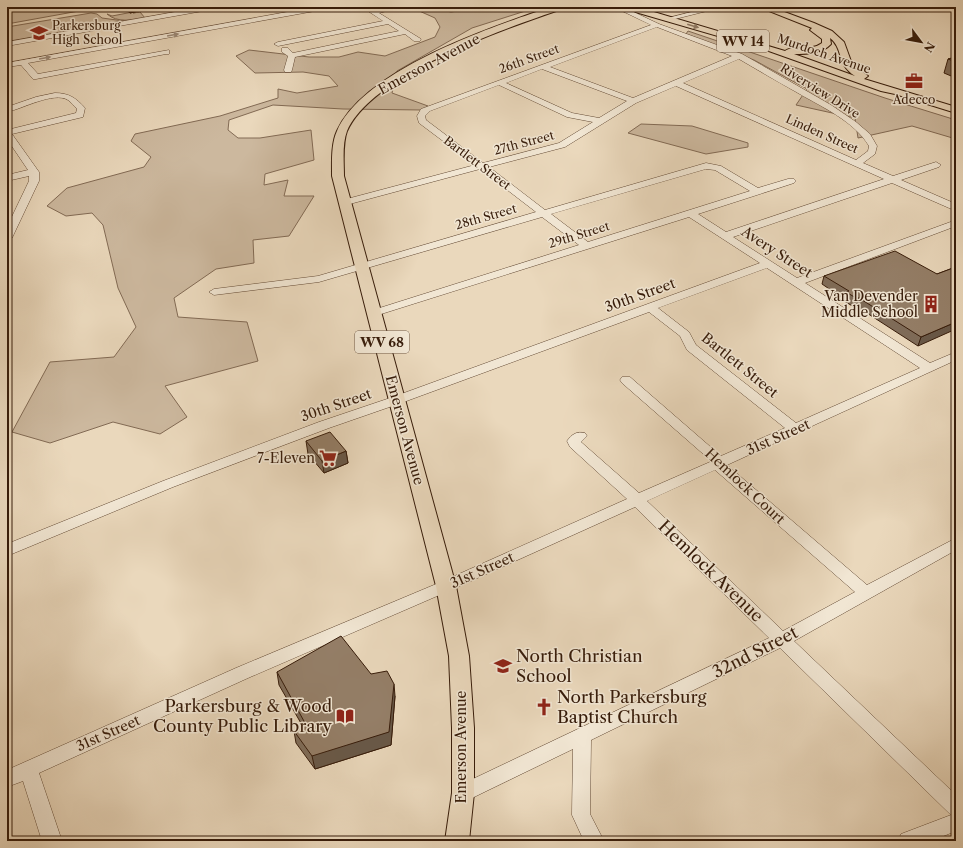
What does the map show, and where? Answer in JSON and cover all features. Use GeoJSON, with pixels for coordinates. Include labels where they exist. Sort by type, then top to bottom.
{"type":"FeatureCollection","features":[{"type":"Feature","properties":{"kind":"main road","name":"Emerson Avenue"},"geometry":{"type":"LineString","coordinates":[[457,841],[463,793],[463,728],[459,656],[446,586],[338,176],[342,131],[351,116],[364,102],[379,89],[403,75],[466,42],[508,24],[559,7]]}},
{"type":"Feature","properties":{"kind":"main road","name":"Murdoch Avenue"},"geometry":{"type":"LineString","coordinates":[[628,7],[769,48],[884,89],[897,91],[956,110]]}},
{"type":"Feature","properties":{"kind":"main road","name":"WV 14"},"geometry":{"type":"LineString","coordinates":[[763,7],[835,37],[842,47],[845,62],[855,72]]}},
{"type":"Feature","properties":{"kind":"main road"},"geometry":{"type":"LineString","coordinates":[[769,48],[807,51],[820,49],[827,44],[826,38],[810,29],[806,24]]}},
{"type":"Feature","properties":{"kind":"main road","name":"Murdoch Avenue"},"geometry":{"type":"LineString","coordinates":[[824,67],[855,72],[889,86],[897,91]]}},
{"type":"Feature","properties":{"kind":"street"},"geometry":{"type":"LineString","coordinates":[[7,44],[214,7]]}},
{"type":"Feature","properties":{"kind":"street"},"geometry":{"type":"LineString","coordinates":[[7,65],[326,7]]}},
{"type":"Feature","properties":{"kind":"street"},"geometry":{"type":"LineString","coordinates":[[365,7],[416,39]]}},
{"type":"Feature","properties":{"kind":"street"},"geometry":{"type":"LineString","coordinates":[[373,12],[398,7]]}},
{"type":"Feature","properties":{"kind":"street","name":"Riverview Drive"},"geometry":{"type":"LineString","coordinates":[[617,7],[657,25],[739,56],[853,124],[866,136],[873,146],[872,152],[857,163]]}},
{"type":"Feature","properties":{"kind":"street"},"geometry":{"type":"LineString","coordinates":[[667,19],[720,7]]}},
{"type":"Feature","properties":{"kind":"street"},"geometry":{"type":"LineString","coordinates":[[23,62],[36,77],[166,52],[134,21]]}},
{"type":"Feature","properties":{"kind":"street"},"geometry":{"type":"LineString","coordinates":[[389,22],[278,44],[292,55],[406,32]]}},
{"type":"Feature","properties":{"kind":"street","name":"26th Street"},"geometry":{"type":"LineString","coordinates":[[425,123],[422,121],[421,116],[427,109],[657,25]]}},
{"type":"Feature","properties":{"kind":"street"},"geometry":{"type":"LineString","coordinates":[[288,70],[292,55]]}},
{"type":"Feature","properties":{"kind":"street","name":"27th Street"},"geometry":{"type":"LineString","coordinates":[[346,202],[562,145],[633,101],[739,56]]}},
{"type":"Feature","properties":{"kind":"street"},"geometry":{"type":"LineString","coordinates":[[543,67],[633,101]]}},
{"type":"Feature","properties":{"kind":"street"},"geometry":{"type":"LineString","coordinates":[[500,83],[570,115],[600,121]]}},
{"type":"Feature","properties":{"kind":"street","name":"Linden Street"},"geometry":{"type":"LineString","coordinates":[[677,83],[956,208]]}},
{"type":"Feature","properties":{"kind":"street"},"geometry":{"type":"LineString","coordinates":[[7,110],[30,101],[55,96],[70,98],[81,108],[80,115],[7,133],[34,172],[34,181],[7,238]]}},
{"type":"Feature","properties":{"kind":"street","name":"Bartlett Street"},"geometry":{"type":"LineString","coordinates":[[425,123],[587,246]]}},
{"type":"Feature","properties":{"kind":"street"},"geometry":{"type":"LineString","coordinates":[[725,236],[936,165]]}},
{"type":"Feature","properties":{"kind":"street","name":"28th Street"},"geometry":{"type":"LineString","coordinates":[[214,292],[319,279],[706,166],[718,168],[758,192]]}},
{"type":"Feature","properties":{"kind":"street"},"geometry":{"type":"LineString","coordinates":[[7,178],[34,172]]}},
{"type":"Feature","properties":{"kind":"street","name":"29th Street"},"geometry":{"type":"LineString","coordinates":[[374,313],[791,182]]}},
{"type":"Feature","properties":{"kind":"street","name":"Avery Street"},"geometry":{"type":"LineString","coordinates":[[690,214],[929,368]]}},
{"type":"Feature","properties":{"kind":"street"},"geometry":{"type":"LineString","coordinates":[[796,282],[956,223]]}},
{"type":"Feature","properties":{"kind":"street","name":"30th Street"},"geometry":{"type":"LineString","coordinates":[[7,550],[168,484],[324,425],[397,400],[768,264]]}},
{"type":"Feature","properties":{"kind":"street","name":"Bartlett Street"},"geometry":{"type":"LineString","coordinates":[[650,307],[685,334],[691,348],[795,429]]}},
{"type":"Feature","properties":{"kind":"street","name":"31st Street"},"geometry":{"type":"LineString","coordinates":[[7,779],[242,672],[446,586],[929,368],[953,360]]}},
{"type":"Feature","properties":{"kind":"street","name":"Hemlock Court"},"geometry":{"type":"LineString","coordinates":[[626,380],[715,457],[717,464],[865,592]]}},
{"type":"Feature","properties":{"kind":"street","name":"Hemlock Avenue"},"geometry":{"type":"LineString","coordinates":[[580,436],[574,441],[575,444],[637,500],[783,639],[956,808]]}},
{"type":"Feature","properties":{"kind":"street","name":"32nd Street"},"geometry":{"type":"LineString","coordinates":[[463,793],[783,639],[865,592],[956,543]]}},
{"type":"Feature","properties":{"kind":"street"},"geometry":{"type":"LineString","coordinates":[[582,736],[581,815],[594,841]]}},
{"type":"Feature","properties":{"kind":"street"},"geometry":{"type":"LineString","coordinates":[[28,769],[52,841]]}},
{"type":"Feature","properties":{"kind":"street"},"geometry":{"type":"LineString","coordinates":[[908,841],[956,822]]}},
{"type":"Feature","properties":{"kind":"shaded area"},"geometry":{"type":"Polygon","coordinates":[[[7,7],[90,7],[79,11],[7,24],[7,7]]]}},
{"type":"Feature","properties":{"kind":"shaded area"},"geometry":{"type":"Polygon","coordinates":[[[429,7],[451,12],[471,9],[495,10],[505,7],[538,7],[472,28],[397,71],[392,93],[428,106],[422,110],[343,109],[273,105],[229,120],[228,130],[238,138],[260,138],[311,130],[314,160],[265,174],[264,185],[288,180],[284,196],[314,196],[289,236],[253,240],[254,263],[216,269],[174,298],[178,317],[247,322],[258,361],[165,386],[187,417],[160,434],[113,422],[50,443],[12,432],[50,362],[114,357],[136,327],[118,288],[103,225],[92,213],[66,216],[47,206],[67,188],[144,167],[151,157],[131,141],[135,134],[220,116],[278,98],[278,89],[297,93],[338,86],[329,76],[303,72],[255,73],[236,56],[249,50],[309,57],[339,57],[358,52],[385,56],[435,37],[440,27],[435,18],[417,10],[429,7]]]}},
{"type":"Feature","properties":{"kind":"shaded area"},"geometry":{"type":"Polygon","coordinates":[[[139,12],[133,13],[140,12],[145,18],[120,20],[107,14],[112,16],[139,12]]]}},
{"type":"Feature","properties":{"kind":"shaded area"},"geometry":{"type":"Polygon","coordinates":[[[91,13],[97,14],[102,18],[124,21],[7,42],[7,27],[91,13]]]}},
{"type":"Feature","properties":{"kind":"shaded area"},"geometry":{"type":"Polygon","coordinates":[[[688,31],[885,98],[956,120],[956,139],[912,126],[858,138],[855,118],[796,105],[807,89],[754,60],[686,34],[688,31]]]}},
{"type":"Feature","properties":{"kind":"shaded area"},"geometry":{"type":"Polygon","coordinates":[[[641,124],[692,126],[748,143],[748,147],[706,154],[628,133],[641,124]]]}},
{"type":"Feature","properties":{"kind":"building"},"geometry":{"type":"Polygon","coordinates":[[[956,57],[956,62],[948,59],[956,57]]]}},
{"type":"Feature","properties":{"kind":"building","name":"Van Devender Middle School"},"geometry":{"type":"Polygon","coordinates":[[[895,251],[937,274],[953,268],[956,270],[956,322],[921,337],[859,298],[856,298],[846,292],[849,291],[824,276],[895,251]]]}},
{"type":"Feature","properties":{"kind":"building"},"geometry":{"type":"Polygon","coordinates":[[[330,432],[346,451],[322,461],[306,441],[330,432]]]}},
{"type":"Feature","properties":{"kind":"building","name":"Parkersburg & Wood County Public Library"},"geometry":{"type":"Polygon","coordinates":[[[341,636],[371,674],[387,671],[394,684],[389,732],[312,756],[294,731],[305,723],[277,672],[341,636]]]}},
{"type":"Feature","properties":{"kind":"place","name":"Parkersburg High School"},"geometry":{"type":"Point","coordinates":[39,33]}},
{"type":"Feature","properties":{"kind":"place","name":"Adecco"},"geometry":{"type":"Point","coordinates":[914,81]}},
{"type":"Feature","properties":{"kind":"place","name":"Van Devender Middle School"},"geometry":{"type":"Point","coordinates":[931,304]}},
{"type":"Feature","properties":{"kind":"place","name":"7-Eleven"},"geometry":{"type":"Point","coordinates":[328,458]}},
{"type":"Feature","properties":{"kind":"place","name":"North Christian School"},"geometry":{"type":"Point","coordinates":[503,666]}},
{"type":"Feature","properties":{"kind":"place","name":"North Parkersburg Baptist Church"},"geometry":{"type":"Point","coordinates":[544,707]}},
{"type":"Feature","properties":{"kind":"place","name":"Parkersburg & Wood County Public Library"},"geometry":{"type":"Point","coordinates":[345,716]}}]}
